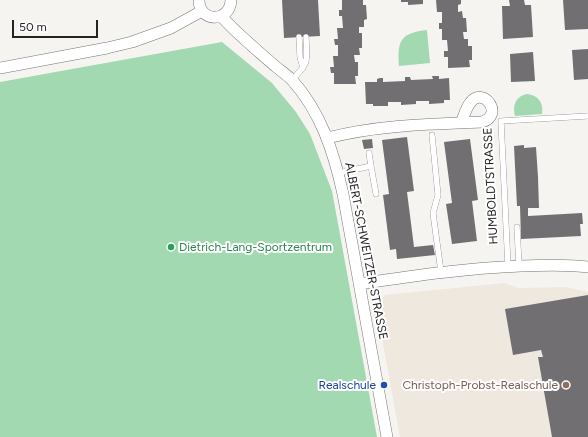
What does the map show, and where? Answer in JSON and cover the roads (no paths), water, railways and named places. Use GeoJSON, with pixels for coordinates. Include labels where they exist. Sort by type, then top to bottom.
{"type":"FeatureCollection","features":[{"type":"Feature","properties":{"kind":"street"},"geometry":{"type":"LineString","coordinates":[[221,16],[229,9],[231,0]]}},
{"type":"Feature","properties":{"kind":"street","name":"ALBERT-SCHWEITZER-STRASSE"},"geometry":{"type":"LineString","coordinates":[[0,68],[132,42],[171,28],[200,5],[210,17],[221,16],[291,80],[314,111],[328,138],[339,173],[387,437]]}},
{"type":"Feature","properties":{"kind":"street"},"geometry":{"type":"LineString","coordinates":[[328,138],[347,133],[381,128],[461,123]]}},
{"type":"Feature","properties":{"kind":"street"},"geometry":{"type":"LineString","coordinates":[[359,284],[441,272],[508,266],[563,265],[588,267]]}},
{"type":"Feature","properties":{"kind":"lane"},"geometry":{"type":"LineString","coordinates":[[299,37],[300,57],[303,68]]}},
{"type":"Feature","properties":{"kind":"lane"},"geometry":{"type":"LineString","coordinates":[[291,80],[303,68],[307,61],[306,37]]}},
{"type":"Feature","properties":{"kind":"lane","name":"HUMBOLDTSTRASSE"},"geometry":{"type":"LineString","coordinates":[[508,266],[500,121],[588,116]]}},
{"type":"Feature","properties":{"kind":"lane"},"geometry":{"type":"LineString","coordinates":[[432,135],[438,195],[433,213],[441,272]]}},
{"type":"Feature","properties":{"kind":"lane"},"geometry":{"type":"LineString","coordinates":[[369,152],[376,194]]}},
{"type":"Feature","properties":{"kind":"lane"},"geometry":{"type":"LineString","coordinates":[[339,173],[371,166]]}},
{"type":"Feature","properties":{"kind":"lane"},"geometry":{"type":"LineString","coordinates":[[517,227],[519,266]]}},
{"type":"Feature","properties":{"kind":"place","name":"Dietrich-Lang-Sportzentrum"},"geometry":{"type":"Point","coordinates":[171,247]}},
{"type":"Feature","properties":{"kind":"place","name":"Realschule"},"geometry":{"type":"Point","coordinates":[384,385]}},
{"type":"Feature","properties":{"kind":"place","name":"Christoph-Probst-Realschule"},"geometry":{"type":"Point","coordinates":[566,385]}}]}
